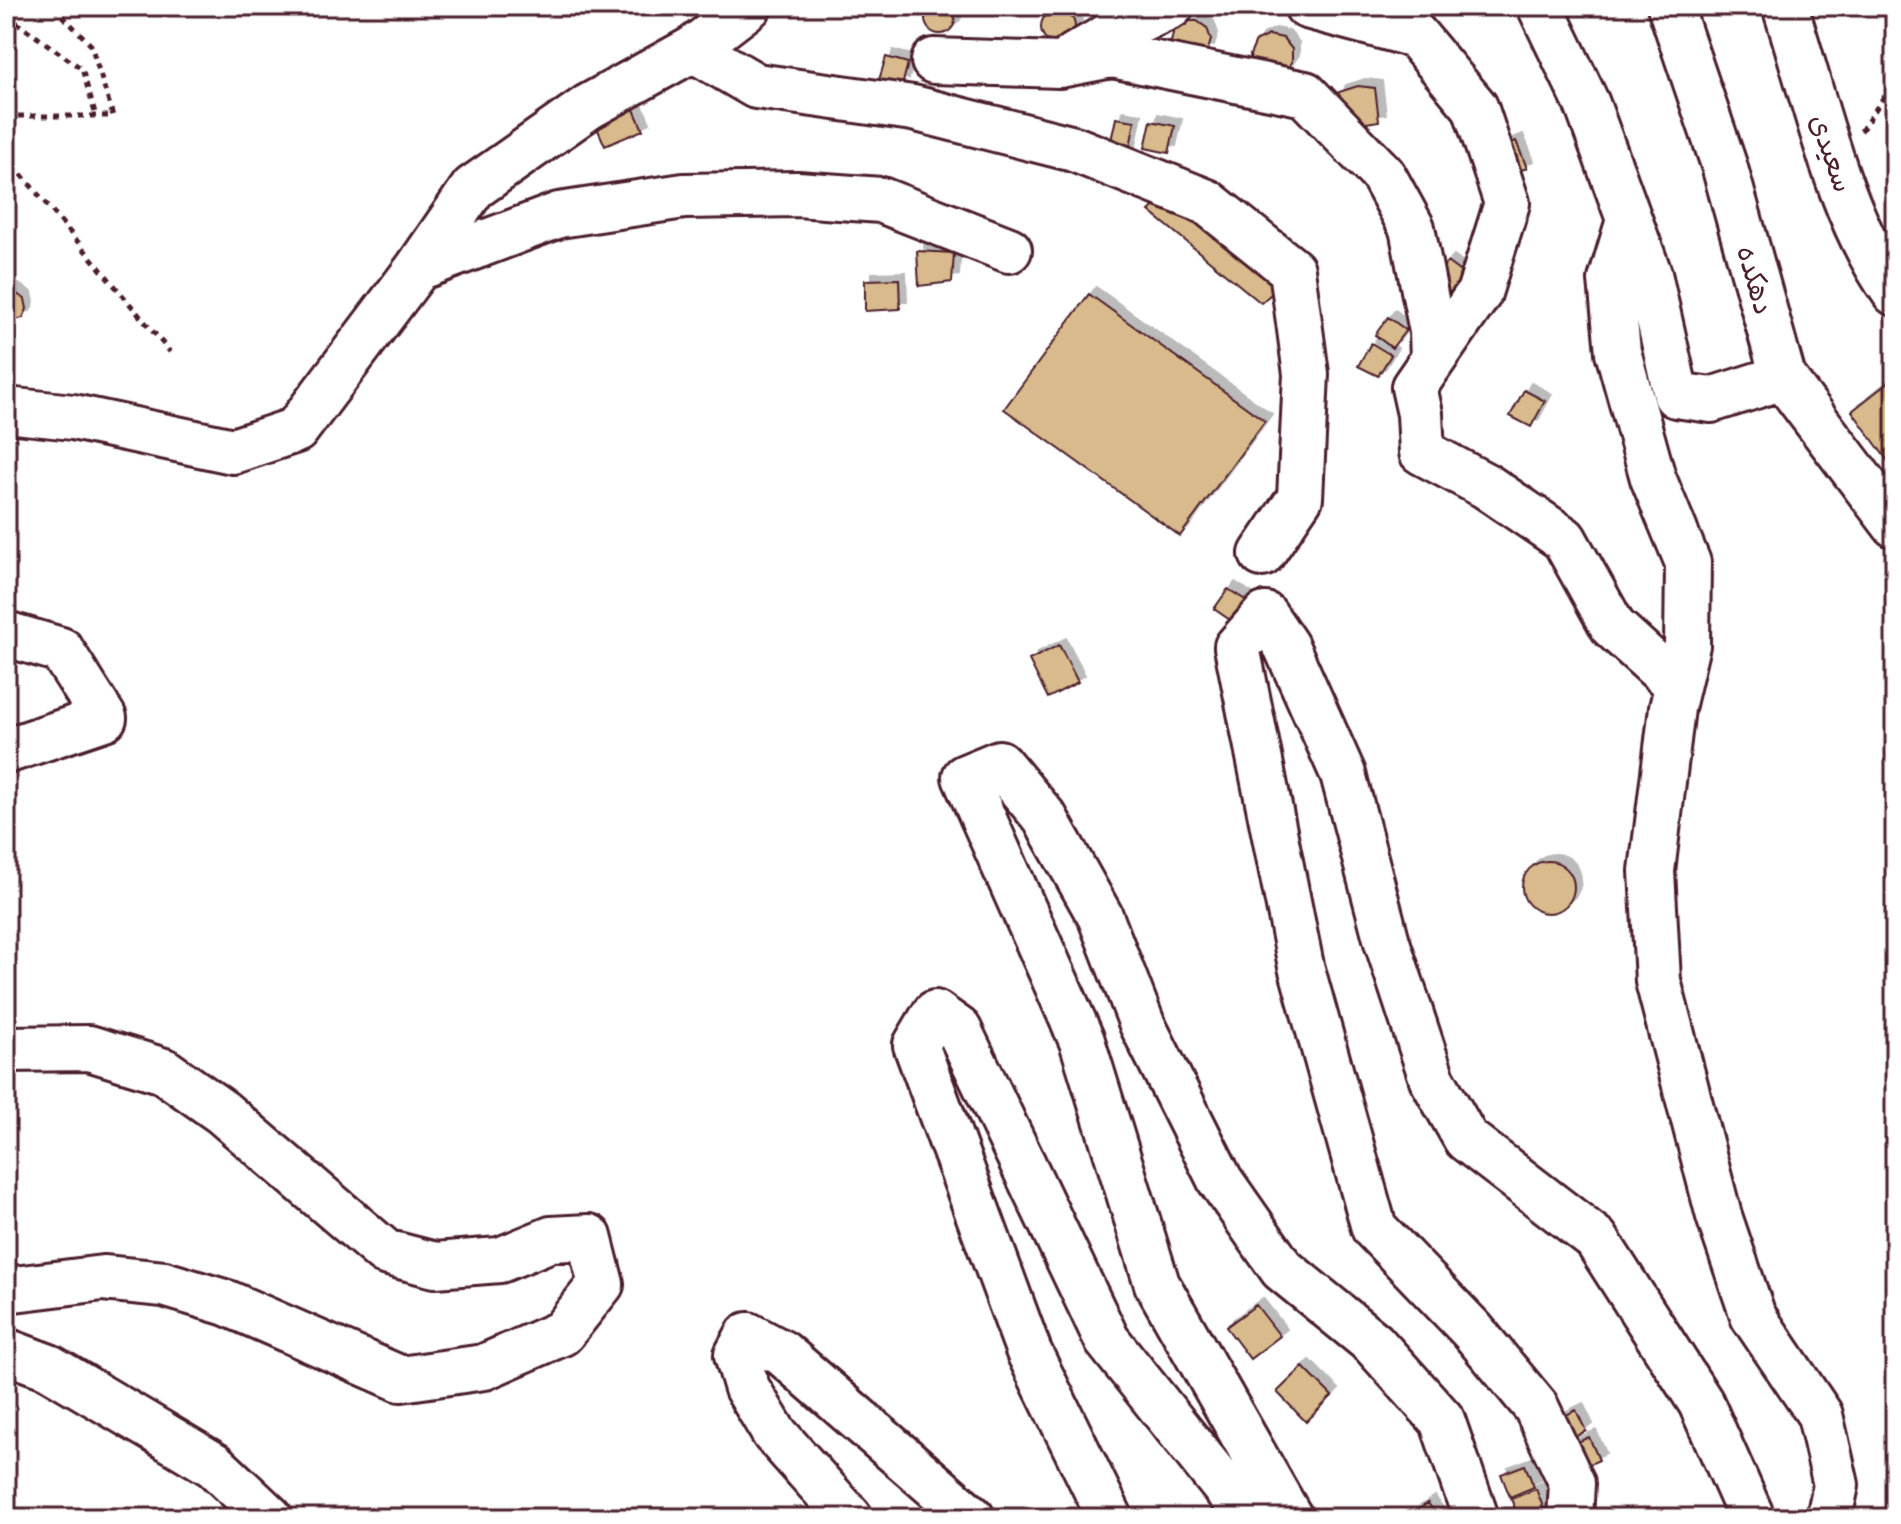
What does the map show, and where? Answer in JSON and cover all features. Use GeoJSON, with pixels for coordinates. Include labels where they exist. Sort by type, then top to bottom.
{"type":"FeatureCollection","features":[{"type":"Feature","properties":{"kind":"street"},"geometry":{"type":"LineString","coordinates":[[6,410],[73,417],[233,451],[296,430],[418,268],[473,188],[588,107],[693,49],[749,6]]}},
{"type":"Feature","properties":{"kind":"street"},"geometry":{"type":"LineString","coordinates":[[1060,65],[1117,31],[1171,6]]}},
{"type":"Feature","properties":{"kind":"street"},"geometry":{"type":"LineString","coordinates":[[1307,6],[1415,35],[1475,107],[1507,203],[1479,293],[1433,345],[1414,387],[1420,414],[1422,452],[1486,486],[1564,539],[1613,627],[1677,685]]}},
{"type":"Feature","properties":{"kind":"street"},"geometry":{"type":"LineString","coordinates":[[1540,6],[1587,104],[1649,274],[1676,395],[1711,400],[1783,377]]}},
{"type":"Feature","properties":{"kind":"street","name":"دهکده"},"geometry":{"type":"LineString","coordinates":[[1670,6],[1724,165],[1783,377],[1895,525]]}},
{"type":"Feature","properties":{"kind":"street","name":"سعیدی"},"geometry":{"type":"LineString","coordinates":[[1785,6],[1836,169],[1874,265],[1895,293]]}},
{"type":"Feature","properties":{"kind":"street"},"geometry":{"type":"LineString","coordinates":[[693,49],[756,86],[913,108],[1074,149],[1207,202],[1292,270],[1306,374],[1300,498],[1262,554]]}},
{"type":"Feature","properties":{"kind":"street"},"geometry":{"type":"LineString","coordinates":[[934,61],[1060,65],[1112,55],[1305,94],[1383,175],[1412,228],[1433,345]]}},
{"type":"Feature","properties":{"kind":"street"},"geometry":{"type":"LineString","coordinates":[[418,268],[559,215],[684,196],[797,194],[881,200],[1009,250]]}},
{"type":"Feature","properties":{"kind":"street"},"geometry":{"type":"LineString","coordinates":[[1629,220],[1611,280],[1618,352],[1653,478],[1688,563],[1687,645],[1672,708],[1652,871],[1658,981],[1719,1216],[1753,1316],[1820,1415],[1836,1485],[1829,1518]]}},
{"type":"Feature","properties":{"kind":"street"},"geometry":{"type":"LineString","coordinates":[[1570,1518],[1572,1483],[1536,1407],[1472,1330],[1374,1228],[1301,966],[1237,647],[1265,615],[1286,646],[1343,774],[1387,942],[1432,1079],[1466,1139],[1596,1239],[1701,1403],[1752,1518]]}},
{"type":"Feature","properties":{"kind":"street"},"geometry":{"type":"LineString","coordinates":[[6,634],[61,650],[104,718],[6,751]]}},
{"type":"Feature","properties":{"kind":"street"},"geometry":{"type":"LineString","coordinates":[[1290,1518],[1157,1284],[1082,1041],[965,777],[999,763],[1045,818],[1100,916],[1142,1024],[1220,1180],[1282,1269],[1373,1343],[1442,1420],[1476,1518]]}},
{"type":"Feature","properties":{"kind":"street"},"geometry":{"type":"LineString","coordinates":[[1110,1518],[1029,1352],[916,1045],[935,1013],[959,1030],[1107,1340],[1242,1509],[1253,1518]]}},
{"type":"Feature","properties":{"kind":"street"},"geometry":{"type":"LineString","coordinates":[[6,1049],[89,1048],[164,1071],[222,1112],[385,1252],[435,1265],[500,1260],[551,1239],[589,1237],[601,1284],[562,1333],[484,1367],[401,1379],[227,1303],[164,1284],[103,1278],[6,1290]]}},
{"type":"Feature","properties":{"kind":"street"},"geometry":{"type":"LineString","coordinates":[[850,1518],[774,1433],[747,1388],[737,1355],[748,1335],[782,1353],[972,1518]]}},
{"type":"Feature","properties":{"kind":"street"},"geometry":{"type":"LineString","coordinates":[[6,1351],[49,1367],[214,1465],[270,1518]]}},
{"type":"Feature","properties":{"kind":"path"},"geometry":{"type":"LineString","coordinates":[[6,116],[113,116],[91,45],[53,6]]}},
{"type":"Feature","properties":{"kind":"path"},"geometry":{"type":"LineString","coordinates":[[1891,6],[1895,28]]}},
{"type":"Feature","properties":{"kind":"path"},"geometry":{"type":"LineString","coordinates":[[6,15],[82,69],[96,116]]}},
{"type":"Feature","properties":{"kind":"path"},"geometry":{"type":"LineString","coordinates":[[1836,169],[1895,80]]}},
{"type":"Feature","properties":{"kind":"path"},"geometry":{"type":"LineString","coordinates":[[6,156],[170,352]]}},
{"type":"Feature","properties":{"kind":"building"},"geometry":{"type":"Polygon","coordinates":[[[940,4],[951,8],[955,19],[951,30],[940,34],[929,30],[925,19],[929,8],[940,4]]]}},
{"type":"Feature","properties":{"kind":"building"},"geometry":{"type":"Polygon","coordinates":[[[1058,10],[1070,15],[1075,27],[1070,39],[1058,44],[1046,39],[1041,27],[1046,15],[1058,10]]]}},
{"type":"Feature","properties":{"kind":"building"},"geometry":{"type":"Polygon","coordinates":[[[1184,21],[1197,21],[1207,28],[1211,40],[1207,53],[1172,48],[1174,29],[1184,21]]]}},
{"type":"Feature","properties":{"kind":"building"},"geometry":{"type":"Polygon","coordinates":[[[1269,35],[1283,38],[1292,49],[1292,62],[1284,73],[1251,62],[1250,55],[1256,41],[1269,35]]]}},
{"type":"Feature","properties":{"kind":"building"},"geometry":{"type":"Polygon","coordinates":[[[886,57],[908,63],[902,86],[879,80],[886,57]]]}},
{"type":"Feature","properties":{"kind":"building"},"geometry":{"type":"Polygon","coordinates":[[[1358,86],[1375,88],[1379,121],[1322,130],[1339,92],[1358,86]]]}},
{"type":"Feature","properties":{"kind":"building"},"geometry":{"type":"Polygon","coordinates":[[[626,91],[643,130],[605,146],[588,107],[626,91]]]}},
{"type":"Feature","properties":{"kind":"building"},"geometry":{"type":"Polygon","coordinates":[[[1116,118],[1135,121],[1129,152],[1110,145],[1116,118]]]}},
{"type":"Feature","properties":{"kind":"building"},"geometry":{"type":"Polygon","coordinates":[[[1151,121],[1175,126],[1169,153],[1145,148],[1151,121]]]}},
{"type":"Feature","properties":{"kind":"building"},"geometry":{"type":"Polygon","coordinates":[[[1516,141],[1527,168],[1506,176],[1495,149],[1516,141]]]}},
{"type":"Feature","properties":{"kind":"building"},"geometry":{"type":"Polygon","coordinates":[[[1163,198],[1200,209],[1282,284],[1261,303],[1149,211],[1163,198]]]}},
{"type":"Feature","properties":{"kind":"building"},"geometry":{"type":"Polygon","coordinates":[[[917,251],[954,253],[952,282],[919,286],[917,251]]]}},
{"type":"Feature","properties":{"kind":"building"},"geometry":{"type":"Polygon","coordinates":[[[1447,262],[1467,277],[1452,297],[1432,282],[1447,262]]]}},
{"type":"Feature","properties":{"kind":"building"},"geometry":{"type":"Polygon","coordinates":[[[899,279],[900,309],[865,311],[865,280],[899,279]]]}},
{"type":"Feature","properties":{"kind":"building"},"geometry":{"type":"Polygon","coordinates":[[[12,291],[25,299],[27,309],[23,318],[8,322],[6,292],[12,291]]]}},
{"type":"Feature","properties":{"kind":"building"},"geometry":{"type":"Polygon","coordinates":[[[1089,294],[1265,421],[1180,536],[1004,409],[1089,294]]]}},
{"type":"Feature","properties":{"kind":"building"},"geometry":{"type":"Polygon","coordinates":[[[1388,317],[1406,330],[1392,348],[1375,335],[1388,317]]]}},
{"type":"Feature","properties":{"kind":"building"},"geometry":{"type":"Polygon","coordinates":[[[1371,343],[1391,355],[1378,376],[1358,366],[1371,343]]]}},
{"type":"Feature","properties":{"kind":"building"},"geometry":{"type":"Polygon","coordinates":[[[1895,377],[1895,471],[1852,411],[1895,377]]]}},
{"type":"Feature","properties":{"kind":"building"},"geometry":{"type":"Polygon","coordinates":[[[1524,390],[1545,401],[1531,427],[1510,416],[1524,390]]]}},
{"type":"Feature","properties":{"kind":"building"},"geometry":{"type":"Polygon","coordinates":[[[1228,589],[1250,603],[1236,624],[1214,609],[1228,589]]]}},
{"type":"Feature","properties":{"kind":"building"},"geometry":{"type":"Polygon","coordinates":[[[1059,645],[1078,682],[1048,698],[1029,660],[1059,645]]]}},
{"type":"Feature","properties":{"kind":"building"},"geometry":{"type":"Polygon","coordinates":[[[1548,861],[1567,868],[1574,887],[1567,906],[1548,913],[1529,906],[1522,887],[1529,868],[1548,861]]]}},
{"type":"Feature","properties":{"kind":"building"},"geometry":{"type":"Polygon","coordinates":[[[1256,1305],[1280,1336],[1250,1359],[1226,1327],[1256,1305]]]}},
{"type":"Feature","properties":{"kind":"building"},"geometry":{"type":"Polygon","coordinates":[[[1303,1367],[1332,1396],[1306,1422],[1277,1392],[1303,1367]]]}},
{"type":"Feature","properties":{"kind":"building"},"geometry":{"type":"Polygon","coordinates":[[[1576,1410],[1586,1431],[1561,1444],[1550,1423],[1576,1410]]]}},
{"type":"Feature","properties":{"kind":"building"},"geometry":{"type":"Polygon","coordinates":[[[1589,1437],[1599,1460],[1575,1471],[1564,1448],[1589,1437]]]}},
{"type":"Feature","properties":{"kind":"building"},"geometry":{"type":"Polygon","coordinates":[[[1525,1465],[1534,1487],[1510,1497],[1501,1474],[1525,1465]]]}},
{"type":"Feature","properties":{"kind":"building"},"geometry":{"type":"Polygon","coordinates":[[[1536,1489],[1545,1512],[1530,1518],[1519,1518],[1511,1499],[1536,1489]]]}},
{"type":"Feature","properties":{"kind":"building"},"geometry":{"type":"Polygon","coordinates":[[[1428,1503],[1438,1518],[1406,1518],[1428,1503]]]}}]}
